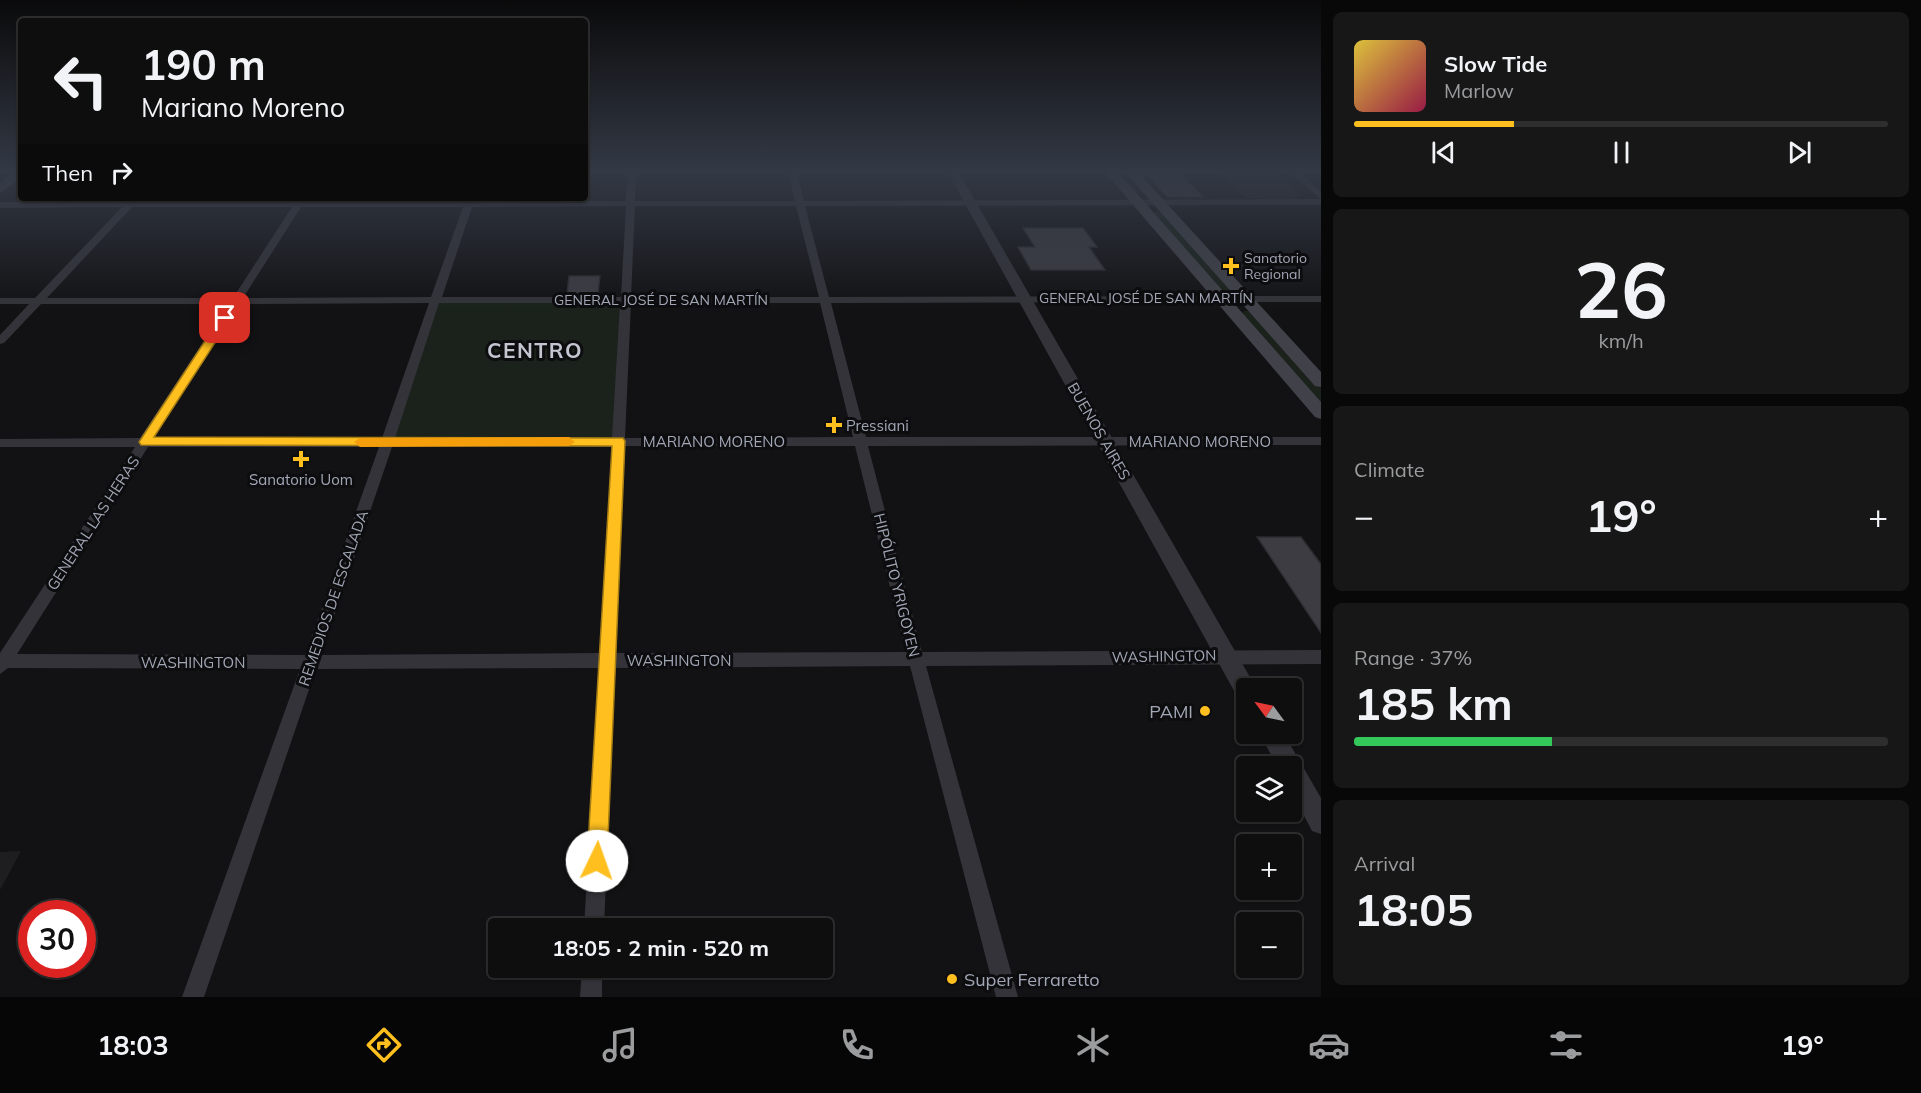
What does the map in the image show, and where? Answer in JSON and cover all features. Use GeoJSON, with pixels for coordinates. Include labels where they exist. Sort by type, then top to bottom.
{"type":"FeatureCollection","features":[{"type":"Feature","properties":{"kind":"main road"},"geometry":{"type":"LineString","coordinates":[[1150,218],[1321,413]]}},
{"type":"Feature","properties":{"kind":"main road"},"geometry":{"type":"LineString","coordinates":[[1172,218],[1321,382]]}},
{"type":"Feature","properties":{"kind":"street"},"geometry":{"type":"LineString","coordinates":[[0,341],[116,218]]}},
{"type":"Feature","properties":{"kind":"street","name":"GENERAL LAS HERAS"},"geometry":{"type":"LineString","coordinates":[[1,663],[290,218]]}},
{"type":"Feature","properties":{"kind":"street","name":"REMEDIOS DE ESCALADA"},"geometry":{"type":"LineString","coordinates":[[193,997],[463,218]]}},
{"type":"Feature","properties":{"kind":"street"},"geometry":{"type":"LineString","coordinates":[[594,918],[630,218]]}},
{"type":"Feature","properties":{"kind":"street","name":"HIPÓLITO YRIGOYEN"},"geometry":{"type":"LineString","coordinates":[[804,218],[916,660],[1007,997]]}},
{"type":"Feature","properties":{"kind":"street","name":"BUENOS AIRES"},"geometry":{"type":"LineString","coordinates":[[978,218],[1239,678]]}},
{"type":"Feature","properties":{"kind":"street","name":"GENERAL JOSÉ DE SAN MARTÍN"},"geometry":{"type":"LineString","coordinates":[[0,301],[1321,299]]}},
{"type":"Feature","properties":{"kind":"street","name":"MARIANO MORENO"},"geometry":{"type":"LineString","coordinates":[[0,443],[1321,441]]}},
{"type":"Feature","properties":{"kind":"street","name":"WASHINGTON"},"geometry":{"type":"LineString","coordinates":[[1,663],[916,660],[1226,655],[1321,657]]}},
{"type":"Feature","properties":{"kind":"street"},"geometry":{"type":"LineString","coordinates":[[1302,788],[1321,822]]}},
{"type":"Feature","properties":{"kind":"street"},"geometry":{"type":"LineString","coordinates":[[591,997],[592,978]]}},
{"type":"Feature","properties":{"kind":"shaded area"},"geometry":{"type":"Polygon","coordinates":[[[1158,218],[1167,218],[1234,294],[1221,292],[1158,218]]]}},
{"type":"Feature","properties":{"kind":"shaded area"},"geometry":{"type":"Polygon","coordinates":[[[435,300],[626,300],[618,441],[387,443],[435,300]]]}},
{"type":"Feature","properties":{"kind":"shaded area"},"geometry":{"type":"Polygon","coordinates":[[[1244,311],[1250,311],[1321,386],[1321,406],[1242,314],[1244,311]]]}},
{"type":"Feature","properties":{"kind":"shaded area"},"geometry":{"type":"Polygon","coordinates":[[[21,851],[0,890],[0,852],[21,851]]]}},
{"type":"Feature","properties":{"kind":"building"},"geometry":{"type":"Polygon","coordinates":[[[1023,228],[1083,228],[1097,247],[1089,247],[1105,270],[1031,270],[1018,247],[1035,247],[1023,228]]]}},
{"type":"Feature","properties":{"kind":"building"},"geometry":{"type":"Polygon","coordinates":[[[569,276],[600,276],[598,294],[567,294],[569,276]]]}},
{"type":"Feature","properties":{"kind":"building"},"geometry":{"type":"Polygon","coordinates":[[[1257,537],[1301,537],[1321,564],[1321,633],[1257,537]]]}},
{"type":"Feature","properties":{"kind":"slow traffic"},"geometry":{"type":"LineString","coordinates":[[360,442],[569,442]]}},
{"type":"Feature","properties":{"kind":"place","name":"Sanatorio Regional"},"geometry":{"type":"Point","coordinates":[1231,266]}},
{"type":"Feature","properties":{"kind":"place","name":"Pressiani"},"geometry":{"type":"Point","coordinates":[834,425]}},
{"type":"Feature","properties":{"kind":"place","name":"Sanatorio Uom"},"geometry":{"type":"Point","coordinates":[301,459]}},
{"type":"Feature","properties":{"kind":"place","name":"PAMI"},"geometry":{"type":"Point","coordinates":[1205,711]}},
{"type":"Feature","properties":{"kind":"place","name":"Super Ferraretto"},"geometry":{"type":"Point","coordinates":[952,979]}},
{"type":"Feature","properties":{"kind":"district","name":"CENTRO"},"geometry":{"type":"Point","coordinates":[535,350]}},
{"type":"Feature","properties":{"kind":"route"},"geometry":{"type":"LineString","coordinates":[[225,318],[145,442],[618,441],[597,861]]}}]}
